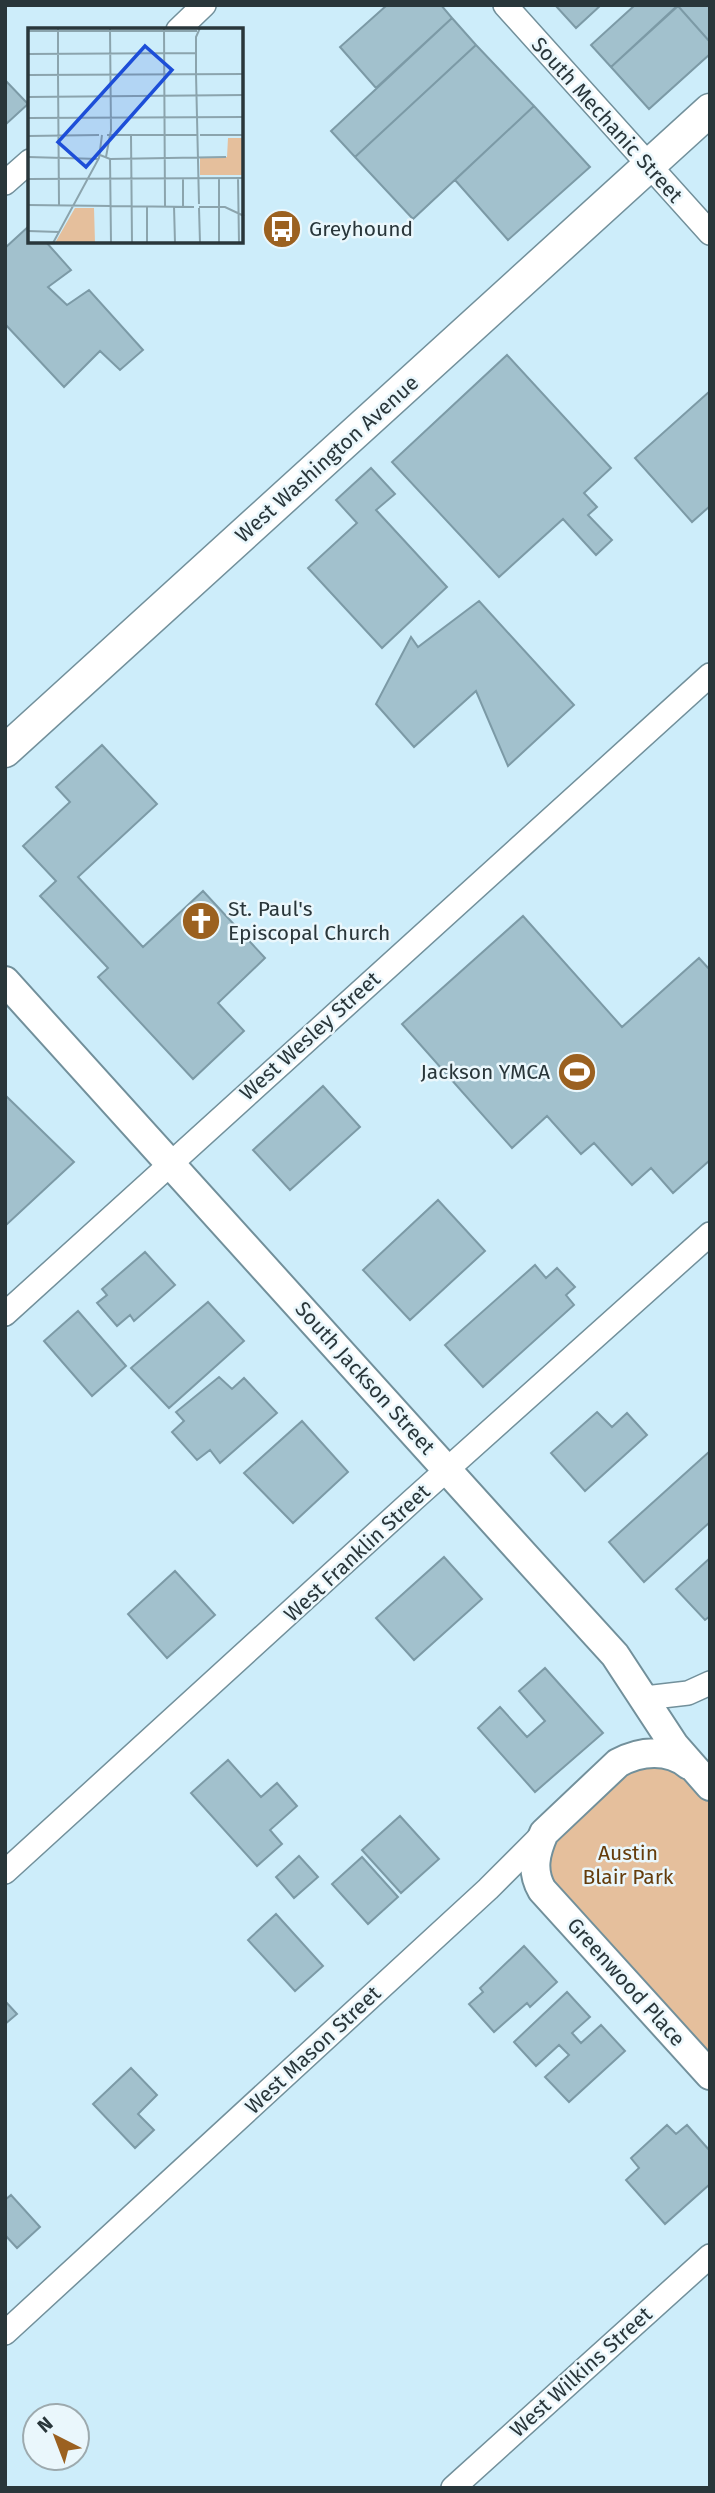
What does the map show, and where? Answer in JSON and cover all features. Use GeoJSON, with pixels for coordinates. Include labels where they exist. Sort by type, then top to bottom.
{"type":"FeatureCollection","features":[{"type":"Feature","properties":{"kind":"main road","name":"West Washington Avenue"},"geometry":{"type":"LineString","coordinates":[[5,751],[710,110]]}},
{"type":"Feature","properties":{"kind":"street"},"geometry":{"type":"LineString","coordinates":[[180,28],[204,5]]}},
{"type":"Feature","properties":{"kind":"street","name":"South Mechanic Street"},"geometry":{"type":"LineString","coordinates":[[505,5],[710,233]]}},
{"type":"Feature","properties":{"kind":"street"},"geometry":{"type":"LineString","coordinates":[[5,183],[28,163]]}},
{"type":"Feature","properties":{"kind":"street","name":"West Wesley Street"},"geometry":{"type":"LineString","coordinates":[[5,1314],[710,675]]}},
{"type":"Feature","properties":{"kind":"street","name":"South Jackson Street"},"geometry":{"type":"LineString","coordinates":[[5,981],[603,1639],[674,1745],[702,1777]]}},
{"type":"Feature","properties":{"kind":"street","name":"West Franklin Street"},"geometry":{"type":"LineString","coordinates":[[5,1872],[710,1234]]}},
{"type":"Feature","properties":{"kind":"street"},"geometry":{"type":"LineString","coordinates":[[645,1698],[688,1693],[710,1684]]}},
{"type":"Feature","properties":{"kind":"street","name":"West Mason Street"},"geometry":{"type":"LineString","coordinates":[[5,2333],[488,1889],[618,1763],[631,1749],[641,1730],[645,1698]]}},
{"type":"Feature","properties":{"kind":"street","name":"West Mason Street"},"geometry":{"type":"LineString","coordinates":[[618,1763],[633,1756],[654,1753],[679,1757],[702,1777]]}},
{"type":"Feature","properties":{"kind":"street"},"geometry":{"type":"LineString","coordinates":[[542,1890],[535,1869],[537,1848],[544,1833]]}},
{"type":"Feature","properties":{"kind":"street"},"geometry":{"type":"LineString","coordinates":[[488,1889],[525,1884],[542,1890]]}},
{"type":"Feature","properties":{"kind":"street","name":"Greenwood Place"},"geometry":{"type":"LineString","coordinates":[[542,1890],[710,2075]]}},
{"type":"Feature","properties":{"kind":"street","name":"West Wilkins Street"},"geometry":{"type":"LineString","coordinates":[[453,2488],[710,2256]]}},
{"type":"Feature","properties":{"kind":"green space","name":"Austin Blair Park"},"geometry":{"type":"Polygon","coordinates":[[[643,1754],[710,1786],[710,2075],[542,1890],[535,1859],[643,1754]]]}},
{"type":"Feature","properties":{"kind":"building"},"geometry":{"type":"Polygon","coordinates":[[[387,5],[441,5],[452,18],[376,88],[340,47],[387,5]]]}},
{"type":"Feature","properties":{"kind":"building"},"geometry":{"type":"Polygon","coordinates":[[[555,5],[601,5],[576,28],[555,5]]]}},
{"type":"Feature","properties":{"kind":"building"},"geometry":{"type":"Polygon","coordinates":[[[635,5],[678,5],[611,67],[591,45],[635,5]]]}},
{"type":"Feature","properties":{"kind":"building"},"geometry":{"type":"Polygon","coordinates":[[[710,5],[710,42],[678,6],[710,5]]]}},
{"type":"Feature","properties":{"kind":"building"},"geometry":{"type":"Polygon","coordinates":[[[678,6],[710,42],[710,54],[649,109],[611,67],[678,6]]]}},
{"type":"Feature","properties":{"kind":"building"},"geometry":{"type":"Polygon","coordinates":[[[452,18],[476,45],[355,157],[331,131],[452,18]]]}},
{"type":"Feature","properties":{"kind":"building"},"geometry":{"type":"Polygon","coordinates":[[[476,45],[534,106],[413,219],[355,157],[476,45]]]}},
{"type":"Feature","properties":{"kind":"building"},"geometry":{"type":"Polygon","coordinates":[[[5,80],[28,104],[5,125],[5,80]]]}},
{"type":"Feature","properties":{"kind":"building"},"geometry":{"type":"Polygon","coordinates":[[[534,106],[590,167],[508,240],[455,180],[534,106]]]}},
{"type":"Feature","properties":{"kind":"building"},"geometry":{"type":"Polygon","coordinates":[[[28,227],[28,243],[47,243],[71,270],[48,287],[67,305],[89,290],[143,350],[120,370],[100,351],[64,387],[5,324],[5,248],[28,227]]]}},
{"type":"Feature","properties":{"kind":"building"},"geometry":{"type":"Polygon","coordinates":[[[507,355],[611,468],[584,493],[597,507],[588,515],[612,540],[596,555],[563,519],[499,577],[392,462],[507,355]]]}},
{"type":"Feature","properties":{"kind":"building"},"geometry":{"type":"Polygon","coordinates":[[[710,391],[710,506],[692,522],[635,458],[710,391]]]}},
{"type":"Feature","properties":{"kind":"building"},"geometry":{"type":"Polygon","coordinates":[[[371,468],[395,494],[376,510],[447,587],[382,648],[308,568],[357,523],[336,500],[371,468]]]}},
{"type":"Feature","properties":{"kind":"building"},"geometry":{"type":"Polygon","coordinates":[[[479,601],[574,705],[508,766],[476,691],[414,747],[376,704],[411,637],[418,647],[479,601]]]}},
{"type":"Feature","properties":{"kind":"building","name":"St. Paul's Episcopal Church"},"geometry":{"type":"Polygon","coordinates":[[[102,745],[157,804],[78,877],[143,947],[203,891],[265,958],[218,1003],[244,1031],[193,1079],[98,977],[108,968],[40,896],[56,881],[23,846],[70,802],[56,787],[102,745]]]}},
{"type":"Feature","properties":{"kind":"building","name":"Jackson YMCA"},"geometry":{"type":"Polygon","coordinates":[[[523,916],[622,1027],[699,958],[710,970],[710,1160],[673,1193],[651,1168],[632,1185],[594,1143],[581,1154],[547,1116],[512,1148],[402,1024],[523,916]]]}},
{"type":"Feature","properties":{"kind":"building"},"geometry":{"type":"Polygon","coordinates":[[[323,1086],[360,1127],[290,1190],[253,1150],[323,1086]]]}},
{"type":"Feature","properties":{"kind":"building"},"geometry":{"type":"Polygon","coordinates":[[[5,1095],[74,1162],[5,1226],[5,1095]]]}},
{"type":"Feature","properties":{"kind":"building"},"geometry":{"type":"Polygon","coordinates":[[[438,1200],[485,1251],[410,1320],[363,1270],[438,1200]]]}},
{"type":"Feature","properties":{"kind":"building"},"geometry":{"type":"Polygon","coordinates":[[[145,1252],[175,1285],[134,1321],[130,1315],[117,1326],[97,1303],[107,1295],[102,1289],[145,1252]]]}},
{"type":"Feature","properties":{"kind":"building"},"geometry":{"type":"Polygon","coordinates":[[[535,1265],[546,1278],[557,1268],[575,1287],[566,1295],[574,1305],[483,1387],[445,1345],[535,1265]]]}},
{"type":"Feature","properties":{"kind":"building"},"geometry":{"type":"Polygon","coordinates":[[[208,1302],[244,1341],[169,1408],[131,1368],[208,1302]]]}},
{"type":"Feature","properties":{"kind":"building"},"geometry":{"type":"Polygon","coordinates":[[[78,1311],[126,1366],[92,1396],[44,1341],[78,1311]]]}},
{"type":"Feature","properties":{"kind":"building"},"geometry":{"type":"Polygon","coordinates":[[[219,1377],[232,1389],[244,1378],[277,1413],[220,1463],[210,1450],[197,1460],[172,1432],[184,1421],[176,1412],[219,1377]]]}},
{"type":"Feature","properties":{"kind":"building"},"geometry":{"type":"Polygon","coordinates":[[[597,1412],[612,1427],[627,1413],[647,1435],[585,1491],[551,1453],[597,1412]]]}},
{"type":"Feature","properties":{"kind":"building"},"geometry":{"type":"Polygon","coordinates":[[[302,1421],[348,1472],[293,1523],[244,1473],[302,1421]]]}},
{"type":"Feature","properties":{"kind":"building"},"geometry":{"type":"Polygon","coordinates":[[[710,1451],[710,1522],[644,1582],[609,1542],[710,1451]]]}},
{"type":"Feature","properties":{"kind":"building"},"geometry":{"type":"Polygon","coordinates":[[[444,1557],[482,1599],[414,1660],[376,1618],[444,1557]]]}},
{"type":"Feature","properties":{"kind":"building"},"geometry":{"type":"Polygon","coordinates":[[[710,1558],[710,1616],[705,1620],[676,1589],[710,1558]]]}},
{"type":"Feature","properties":{"kind":"building"},"geometry":{"type":"Polygon","coordinates":[[[175,1571],[215,1615],[167,1658],[128,1614],[175,1571]]]}},
{"type":"Feature","properties":{"kind":"building"},"geometry":{"type":"Polygon","coordinates":[[[545,1668],[603,1733],[535,1792],[478,1728],[500,1707],[527,1737],[545,1721],[519,1691],[545,1668]]]}},
{"type":"Feature","properties":{"kind":"building"},"geometry":{"type":"Polygon","coordinates":[[[228,1760],[261,1797],[277,1783],[297,1806],[270,1830],[282,1844],[257,1866],[191,1793],[228,1760]]]}},
{"type":"Feature","properties":{"kind":"building"},"geometry":{"type":"Polygon","coordinates":[[[400,1816],[439,1859],[401,1893],[362,1850],[400,1816]]]}},
{"type":"Feature","properties":{"kind":"building"},"geometry":{"type":"Polygon","coordinates":[[[299,1856],[318,1877],[294,1898],[276,1877],[299,1856]]]}},
{"type":"Feature","properties":{"kind":"building"},"geometry":{"type":"Polygon","coordinates":[[[362,1857],[398,1897],[368,1924],[332,1884],[362,1857]]]}},
{"type":"Feature","properties":{"kind":"building"},"geometry":{"type":"Polygon","coordinates":[[[276,1914],[323,1966],[295,1991],[248,1940],[276,1914]]]}},
{"type":"Feature","properties":{"kind":"building"},"geometry":{"type":"Polygon","coordinates":[[[524,1946],[557,1982],[530,2007],[527,2003],[494,2032],[469,2004],[483,1992],[480,1988],[524,1946]]]}},
{"type":"Feature","properties":{"kind":"building"},"geometry":{"type":"Polygon","coordinates":[[[567,1992],[590,2017],[572,2033],[581,2043],[601,2025],[625,2051],[569,2102],[545,2077],[569,2055],[559,2045],[536,2066],[514,2042],[567,1992]]]}},
{"type":"Feature","properties":{"kind":"building"},"geometry":{"type":"Polygon","coordinates":[[[5,2001],[17,2014],[5,2024],[5,2001]]]}},
{"type":"Feature","properties":{"kind":"building"},"geometry":{"type":"Polygon","coordinates":[[[131,2068],[157,2095],[138,2114],[154,2130],[135,2148],[93,2104],[131,2068]]]}},
{"type":"Feature","properties":{"kind":"building"},"geometry":{"type":"Polygon","coordinates":[[[667,2125],[676,2134],[687,2125],[710,2151],[710,2184],[665,2224],[626,2180],[639,2168],[631,2158],[667,2125]]]}},
{"type":"Feature","properties":{"kind":"building"},"geometry":{"type":"Polygon","coordinates":[[[11,2195],[40,2227],[17,2248],[5,2235],[5,2200],[11,2195]]]}},
{"type":"Feature","properties":{"kind":"place","name":"Greyhound"},"geometry":{"type":"Point","coordinates":[282,229]}},
{"type":"Feature","properties":{"kind":"place","name":"St. Paul's Episcopal Church"},"geometry":{"type":"Point","coordinates":[201,921]}},
{"type":"Feature","properties":{"kind":"place","name":"Jackson YMCA"},"geometry":{"type":"Point","coordinates":[577,1072]}}]}
